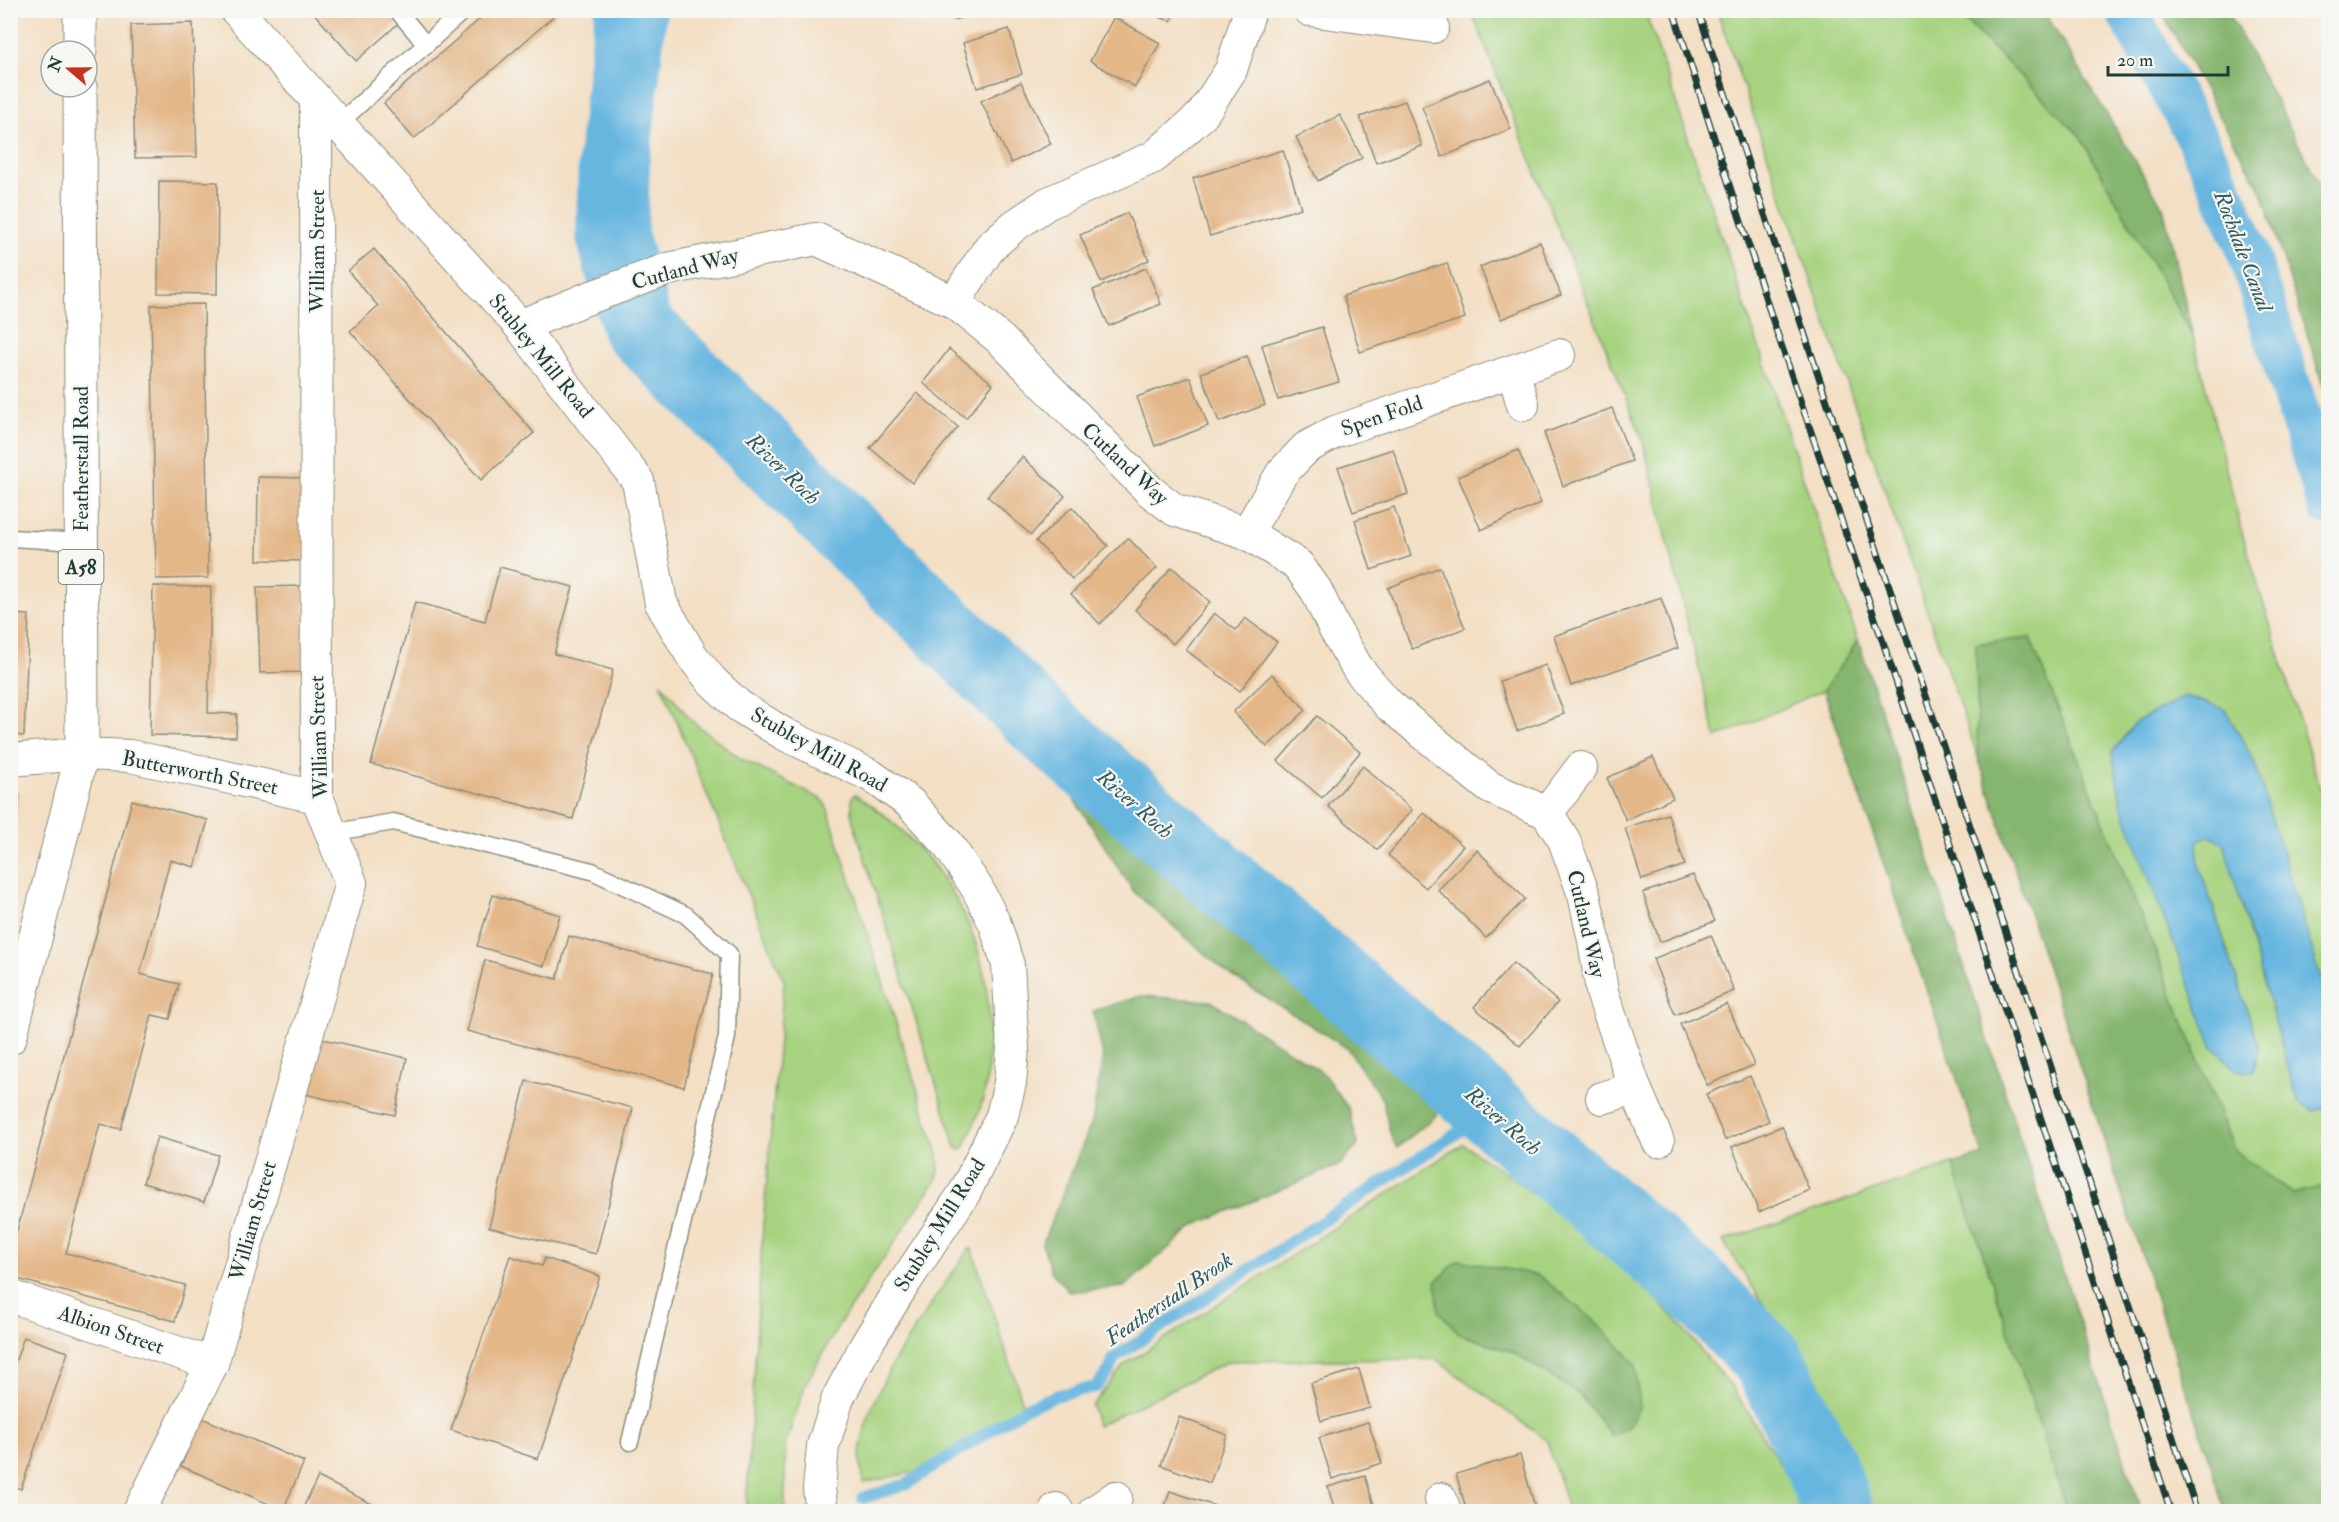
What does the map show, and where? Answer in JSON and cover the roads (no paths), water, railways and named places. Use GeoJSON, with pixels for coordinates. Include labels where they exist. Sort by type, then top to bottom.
{"type":"FeatureCollection","features":[{"type":"Feature","properties":{"kind":"highway"},"geometry":{"type":"LineString","coordinates":[[80,10],[80,39]]}},
{"type":"Feature","properties":{"kind":"highway","name":"Featherstall Road"},"geometry":{"type":"LineString","coordinates":[[10,1038],[82,754],[80,99]]}},
{"type":"Feature","properties":{"kind":"street","name":"Stubley Mill Road"},"geometry":{"type":"LineString","coordinates":[[236,10],[520,326],[638,481],[661,603],[692,656],[712,681],[739,706],[784,734],[870,775],[909,803],[947,843],[977,888],[995,924],[1008,965],[1013,1049],[1010,1083],[1002,1116],[965,1192],[866,1345],[838,1398],[823,1446],[819,1489],[822,1512]]}},
{"type":"Feature","properties":{"kind":"street"},"geometry":{"type":"LineString","coordinates":[[954,302],[990,247],[1014,226],[1048,202],[1154,157],[1201,116],[1231,70],[1250,10]]}},
{"type":"Feature","properties":{"kind":"street"},"geometry":{"type":"LineString","coordinates":[[1310,10],[1433,27]]}},
{"type":"Feature","properties":{"kind":"street","name":"William Street"},"geometry":{"type":"LineString","coordinates":[[138,1512],[212,1364],[351,883],[317,797],[316,100]]}},
{"type":"Feature","properties":{"kind":"street","name":"Cutland Way"},"geometry":{"type":"LineString","coordinates":[[520,326],[586,298],[668,269],[816,239],[954,302],[1000,339],[1150,491],[1174,510],[1247,533],[1298,565],[1316,590],[1334,628],[1358,669],[1389,705],[1489,788],[1547,813],[1564,840],[1584,895],[1602,992],[1635,1088],[1658,1141]]}},
{"type":"Feature","properties":{"kind":"street","name":"Spen Fold"},"geometry":{"type":"LineString","coordinates":[[1247,533],[1282,473],[1306,448],[1335,432],[1559,355]]}},
{"type":"Feature","properties":{"kind":"street"},"geometry":{"type":"LineString","coordinates":[[1512,371],[1524,405]]}},
{"type":"Feature","properties":{"kind":"street","name":"Butterworth Street"},"geometry":{"type":"LineString","coordinates":[[10,760],[82,754],[130,756],[317,797]]}},
{"type":"Feature","properties":{"kind":"street"},"geometry":{"type":"LineString","coordinates":[[1547,813],[1581,768]]}},
{"type":"Feature","properties":{"kind":"street"},"geometry":{"type":"LineString","coordinates":[[1602,1098],[1635,1088]]}},
{"type":"Feature","properties":{"kind":"street","name":"Albion Street"},"geometry":{"type":"LineString","coordinates":[[10,1296],[212,1364]]}},
{"type":"Feature","properties":{"kind":"lane"},"geometry":{"type":"LineString","coordinates":[[397,10],[426,45]]}},
{"type":"Feature","properties":{"kind":"lane"},"geometry":{"type":"LineString","coordinates":[[338,124],[464,10]]}},
{"type":"Feature","properties":{"kind":"lane"},"geometry":{"type":"LineString","coordinates":[[10,538],[81,542]]}},
{"type":"Feature","properties":{"kind":"lane"},"geometry":{"type":"LineString","coordinates":[[331,833],[393,822],[592,871],[686,915],[729,954],[728,1037],[630,1442]]}},
{"type":"Feature","properties":{"kind":"water"},"geometry":{"type":"Polygon","coordinates":[[[2185,696],[2225,709],[2254,761],[2328,1001],[2328,1107],[2313,1111],[2298,1102],[2224,844],[2210,835],[2197,841],[2199,865],[2259,1046],[2254,1071],[2235,1070],[2212,1045],[2122,807],[2112,752],[2137,721],[2185,696]]]}},
{"type":"Feature","properties":{"kind":"waterway","name":"River Roch"},"geometry":{"type":"LineString","coordinates":[[631,10],[614,161],[612,235],[637,326],[1046,728],[1697,1288],[1769,1361],[1820,1464],[1838,1512]]}},
{"type":"Feature","properties":{"kind":"waterway","name":"Rochdale Canal"},"geometry":{"type":"LineString","coordinates":[[2126,10],[2189,123],[2217,179],[2246,246],[2328,505]]}},
{"type":"Feature","properties":{"kind":"waterway","name":"Featherstall Brook"},"geometry":{"type":"LineString","coordinates":[[863,1498],[907,1484],[1025,1408],[1058,1395],[1096,1387],[1109,1371],[1114,1358],[1492,1110]]}},
{"type":"Feature","properties":{"kind":"railway"},"geometry":{"type":"LineString","coordinates":[[1673,10],[1771,315],[1883,642],[2171,1512]]}},
{"type":"Feature","properties":{"kind":"railway"},"geometry":{"type":"LineString","coordinates":[[1698,10],[2074,1136],[2197,1512]]}}]}
